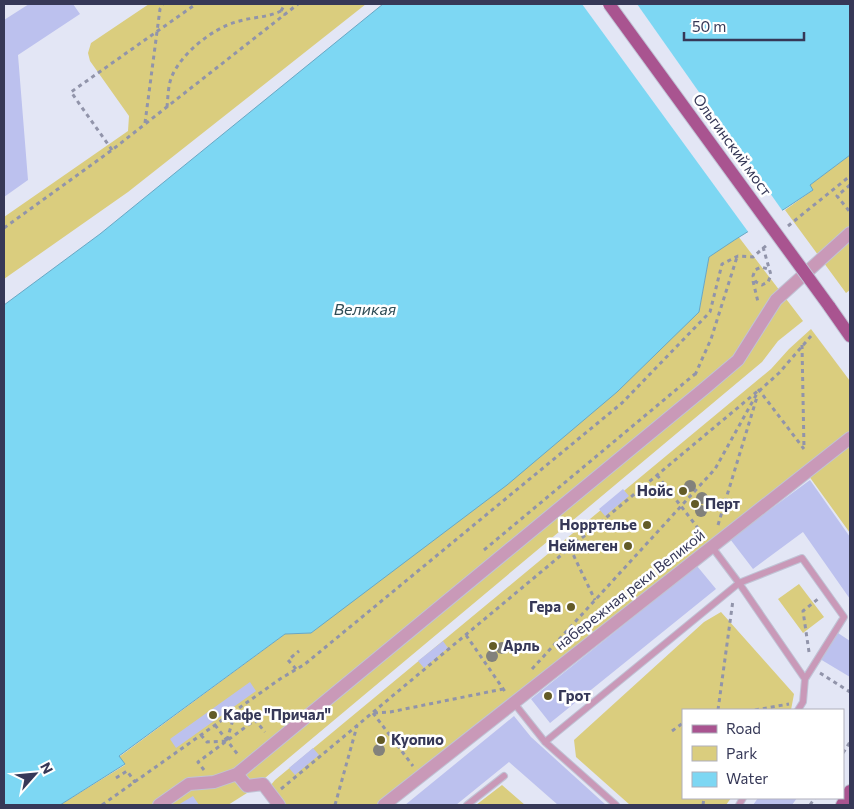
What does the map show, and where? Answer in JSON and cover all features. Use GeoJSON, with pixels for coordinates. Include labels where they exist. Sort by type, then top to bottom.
{"type":"FeatureCollection","features":[{"type":"Feature","properties":{"kind":"main road","name":"Ольгинский мост"},"geometry":{"type":"LineString","coordinates":[[609,4],[850,336]]}},
{"type":"Feature","properties":{"kind":"main road"},"geometry":{"type":"LineString","coordinates":[[842,805],[850,791]]}},
{"type":"Feature","properties":{"kind":"street"},"geometry":{"type":"LineString","coordinates":[[160,805],[189,784],[214,782],[242,770],[705,388],[738,360],[776,300],[850,233]]}},
{"type":"Feature","properties":{"kind":"street","name":"набережная реки Великой"},"geometry":{"type":"LineString","coordinates":[[384,805],[511,699],[712,547],[850,438]]}},
{"type":"Feature","properties":{"kind":"street"},"geometry":{"type":"LineString","coordinates":[[242,770],[247,786],[263,784],[276,801]]}},
{"type":"Feature","properties":{"kind":"lane"},"geometry":{"type":"LineString","coordinates":[[712,547],[805,679]]}},
{"type":"Feature","properties":{"kind":"lane"},"geometry":{"type":"LineString","coordinates":[[546,742],[737,585],[802,558],[844,617],[805,679],[803,702],[799,709]]}},
{"type":"Feature","properties":{"kind":"lane"},"geometry":{"type":"LineString","coordinates":[[511,699],[546,742],[616,805]]}},
{"type":"Feature","properties":{"kind":"lane"},"geometry":{"type":"LineString","coordinates":[[467,805],[504,776]]}},
{"type":"Feature","properties":{"kind":"path"},"geometry":{"type":"LineString","coordinates":[[145,124],[160,9],[163,4]]}},
{"type":"Feature","properties":{"kind":"path"},"geometry":{"type":"LineString","coordinates":[[112,150],[71,92],[196,4]]}},
{"type":"Feature","properties":{"kind":"path"},"geometry":{"type":"LineString","coordinates":[[167,107],[171,78],[176,67],[186,54],[202,40],[236,22],[269,16],[281,11],[286,4]]}},
{"type":"Feature","properties":{"kind":"path"},"geometry":{"type":"LineString","coordinates":[[4,228],[112,150],[298,4]]}},
{"type":"Feature","properties":{"kind":"path"},"geometry":{"type":"LineString","coordinates":[[281,11],[285,15]]}},
{"type":"Feature","properties":{"kind":"path"},"geometry":{"type":"LineString","coordinates":[[781,232],[850,176]]}},
{"type":"Feature","properties":{"kind":"path"},"geometry":{"type":"LineString","coordinates":[[850,185],[837,196],[850,212]]}},
{"type":"Feature","properties":{"kind":"path"},"geometry":{"type":"LineString","coordinates":[[102,805],[280,679],[305,664],[622,404],[710,312],[722,264],[738,256],[753,257],[774,238]]}},
{"type":"Feature","properties":{"kind":"path"},"geometry":{"type":"LineString","coordinates":[[753,276],[756,282],[762,285],[768,282],[770,275],[763,247]]}},
{"type":"Feature","properties":{"kind":"path"},"geometry":{"type":"LineString","coordinates":[[705,388],[694,374],[711,339],[738,256]]}},
{"type":"Feature","properties":{"kind":"path"},"geometry":{"type":"LineString","coordinates":[[755,291],[753,276],[755,270],[761,267],[768,269]]}},
{"type":"Feature","properties":{"kind":"path"},"geometry":{"type":"LineString","coordinates":[[276,801],[357,725],[779,373],[802,344],[811,336]]}},
{"type":"Feature","properties":{"kind":"path"},"geometry":{"type":"LineString","coordinates":[[759,390],[804,449],[802,344]]}},
{"type":"Feature","properties":{"kind":"path"},"geometry":{"type":"LineString","coordinates":[[528,673],[715,468],[759,390]]}},
{"type":"Feature","properties":{"kind":"path"},"geometry":{"type":"LineString","coordinates":[[712,547],[759,390]]}},
{"type":"Feature","properties":{"kind":"path"},"geometry":{"type":"LineString","coordinates":[[657,475],[712,547]]}},
{"type":"Feature","properties":{"kind":"path"},"geometry":{"type":"LineString","coordinates":[[570,548],[595,600]]}},
{"type":"Feature","properties":{"kind":"path"},"geometry":{"type":"LineString","coordinates":[[718,709],[737,585]]}},
{"type":"Feature","properties":{"kind":"path"},"geometry":{"type":"LineString","coordinates":[[466,635],[511,699]]}},
{"type":"Feature","properties":{"kind":"path"},"geometry":{"type":"LineString","coordinates":[[296,669],[288,660],[299,651]]}},
{"type":"Feature","properties":{"kind":"path"},"geometry":{"type":"LineString","coordinates":[[372,713],[390,712],[503,689]]}},
{"type":"Feature","properties":{"kind":"path"},"geometry":{"type":"LineString","coordinates":[[761,709],[803,702]]}},
{"type":"Feature","properties":{"kind":"path"},"geometry":{"type":"LineString","coordinates":[[372,713],[421,776]]}},
{"type":"Feature","properties":{"kind":"path"},"geometry":{"type":"LineString","coordinates":[[227,716],[232,722],[227,741]]}},
{"type":"Feature","properties":{"kind":"path"},"geometry":{"type":"LineString","coordinates":[[214,782],[198,762],[255,720],[265,732]]}},
{"type":"Feature","properties":{"kind":"path"},"geometry":{"type":"LineString","coordinates":[[215,725],[227,741],[242,770]]}},
{"type":"Feature","properties":{"kind":"path"},"geometry":{"type":"LineString","coordinates":[[335,805],[357,725]]}},
{"type":"Feature","properties":{"kind":"path"},"geometry":{"type":"LineString","coordinates":[[672,730],[682,725]]}},
{"type":"Feature","properties":{"kind":"path"},"geometry":{"type":"LineString","coordinates":[[201,735],[207,742],[227,741]]}},
{"type":"Feature","properties":{"kind":"path"},"geometry":{"type":"LineString","coordinates":[[116,778],[127,771],[135,782]]}},
{"type":"Feature","properties":{"kind":"green space"},"geometry":{"type":"Polygon","coordinates":[[[149,4],[366,4],[128,192],[4,279],[4,217],[128,131],[129,116],[90,61],[88,53],[91,43],[149,4]]]}},
{"type":"Feature","properties":{"kind":"green space"},"geometry":{"type":"Polygon","coordinates":[[[850,155],[850,290],[846,293],[785,210],[813,190],[810,185],[850,155]]]}},
{"type":"Feature","properties":{"kind":"green space"},"geometry":{"type":"Polygon","coordinates":[[[738,236],[803,321],[778,341],[762,362],[247,793],[228,805],[60,805],[125,765],[119,757],[285,634],[311,633],[699,312],[709,257],[738,236]]]}},
{"type":"Feature","properties":{"kind":"green space"},"geometry":{"type":"Polygon","coordinates":[[[811,329],[850,381],[850,433],[376,805],[285,805],[270,786],[275,780],[771,369],[811,329]]]}},
{"type":"Feature","properties":{"kind":"green space"},"geometry":{"type":"Polygon","coordinates":[[[850,438],[850,533],[806,472],[850,438]]]}},
{"type":"Feature","properties":{"kind":"green space"},"geometry":{"type":"Polygon","coordinates":[[[799,584],[824,617],[803,633],[778,599],[799,584]]]}},
{"type":"Feature","properties":{"kind":"green space"},"geometry":{"type":"Polygon","coordinates":[[[721,612],[794,694],[791,709],[682,709],[682,799],[730,799],[726,805],[630,805],[576,757],[574,740],[704,622],[721,612]]]}},
{"type":"Feature","properties":{"kind":"green space"},"geometry":{"type":"Polygon","coordinates":[[[502,785],[525,805],[476,805],[502,785]]]}},
{"type":"Feature","properties":{"kind":"water","name":"Великая"},"geometry":{"type":"Polygon","coordinates":[[[383,4],[850,4],[850,155],[810,185],[813,190],[709,257],[699,312],[617,392],[507,485],[311,633],[285,634],[119,756],[125,764],[60,805],[4,805],[4,305],[100,234],[383,4]]]}},
{"type":"Feature","properties":{"kind":"pier"},"geometry":{"type":"Polygon","coordinates":[[[582,4],[637,4],[784,213],[749,233],[582,4]]]}},
{"type":"Feature","properties":{"kind":"building"},"geometry":{"type":"Polygon","coordinates":[[[29,4],[73,4],[80,14],[18,55],[28,180],[4,197],[4,20],[29,4]]]}},
{"type":"Feature","properties":{"kind":"building"},"geometry":{"type":"Polygon","coordinates":[[[810,480],[850,537],[850,599],[803,532],[753,569],[730,539],[810,480]]]}},
{"type":"Feature","properties":{"kind":"building"},"geometry":{"type":"Polygon","coordinates":[[[623,489],[629,496],[605,516],[599,509],[623,489]]]}},
{"type":"Feature","properties":{"kind":"building"},"geometry":{"type":"Polygon","coordinates":[[[697,566],[716,589],[550,723],[531,699],[697,566]]]}},
{"type":"Feature","properties":{"kind":"building"},"geometry":{"type":"Polygon","coordinates":[[[838,633],[850,641],[850,677],[820,659],[838,633]]]}},
{"type":"Feature","properties":{"kind":"building"},"geometry":{"type":"Polygon","coordinates":[[[443,641],[448,648],[424,668],[418,661],[443,641]]]}},
{"type":"Feature","properties":{"kind":"building"},"geometry":{"type":"Polygon","coordinates":[[[250,682],[256,691],[176,748],[170,739],[250,682]]]}},
{"type":"Feature","properties":{"kind":"building"},"geometry":{"type":"Polygon","coordinates":[[[514,716],[531,737],[606,805],[558,805],[509,762],[456,805],[405,805],[514,716]]]}},
{"type":"Feature","properties":{"kind":"building"},"geometry":{"type":"Polygon","coordinates":[[[313,748],[319,755],[295,775],[289,768],[313,748]]]}},
{"type":"Feature","properties":{"kind":"building"},"geometry":{"type":"Polygon","coordinates":[[[193,796],[199,805],[178,805],[193,796]]]}},
{"type":"Feature","properties":{"kind":"building"},"geometry":{"type":"Polygon","coordinates":[[[757,799],[796,799],[792,805],[753,805],[757,799]]]}},
{"type":"Feature","properties":{"kind":"place","name":"Нойс"},"geometry":{"type":"Point","coordinates":[683,491]}},
{"type":"Feature","properties":{"kind":"place","name":"Перт"},"geometry":{"type":"Point","coordinates":[695,504]}},
{"type":"Feature","properties":{"kind":"place","name":"Норртелье"},"geometry":{"type":"Point","coordinates":[647,525]}},
{"type":"Feature","properties":{"kind":"place","name":"Неймеген"},"geometry":{"type":"Point","coordinates":[628,546]}},
{"type":"Feature","properties":{"kind":"place","name":"Гера"},"geometry":{"type":"Point","coordinates":[571,607]}},
{"type":"Feature","properties":{"kind":"place","name":"Арль"},"geometry":{"type":"Point","coordinates":[493,646]}},
{"type":"Feature","properties":{"kind":"place","name":"Грот"},"geometry":{"type":"Point","coordinates":[548,696]}},
{"type":"Feature","properties":{"kind":"place","name":"Кафе \"Причал\""},"geometry":{"type":"Point","coordinates":[213,715]}},
{"type":"Feature","properties":{"kind":"place","name":"Куопио"},"geometry":{"type":"Point","coordinates":[381,740]}}]}
